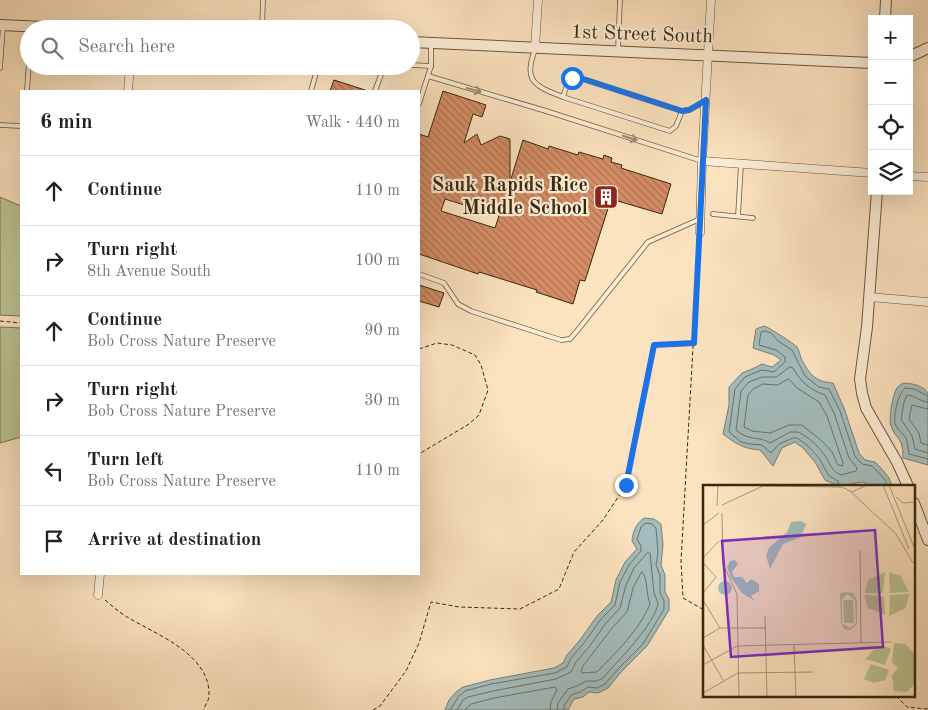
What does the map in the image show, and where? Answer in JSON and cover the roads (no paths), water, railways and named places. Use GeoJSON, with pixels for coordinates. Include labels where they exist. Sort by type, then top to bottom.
{"type":"FeatureCollection","features":[{"type":"Feature","properties":{"kind":"street"},"geometry":{"type":"LineString","coordinates":[[536,47],[538,0]]}},
{"type":"Feature","properties":{"kind":"street"},"geometry":{"type":"LineString","coordinates":[[700,233],[702,161],[712,0]]}},
{"type":"Feature","properties":{"kind":"street"},"geometry":{"type":"LineString","coordinates":[[885,15],[886,0]]}},
{"type":"Feature","properties":{"kind":"street"},"geometry":{"type":"LineString","coordinates":[[1,25],[20,26]]}},
{"type":"Feature","properties":{"kind":"street","name":"1st Street South"},"geometry":{"type":"LineString","coordinates":[[420,42],[868,63]]}},
{"type":"Feature","properties":{"kind":"street"},"geometry":{"type":"LineString","coordinates":[[913,55],[928,48]]}},
{"type":"Feature","properties":{"kind":"street"},"geometry":{"type":"LineString","coordinates":[[128,90],[129,75]]}},
{"type":"Feature","properties":{"kind":"street"},"geometry":{"type":"LineString","coordinates":[[702,161],[868,173]]}},
{"type":"Feature","properties":{"kind":"street"},"geometry":{"type":"LineString","coordinates":[[913,176],[928,177]]}},
{"type":"Feature","properties":{"kind":"street"},"geometry":{"type":"LineString","coordinates":[[877,195],[869,297],[860,379],[866,408],[897,462],[908,485]]}},
{"type":"Feature","properties":{"kind":"street"},"geometry":{"type":"LineString","coordinates":[[869,297],[928,302]]}},
{"type":"Feature","properties":{"kind":"street"},"geometry":{"type":"LineString","coordinates":[[916,508],[928,540]]}},
{"type":"Feature","properties":{"kind":"street"},"geometry":{"type":"LineString","coordinates":[[98,595],[100,575]]}},
{"type":"Feature","properties":{"kind":"lane"},"geometry":{"type":"LineString","coordinates":[[262,20],[263,0]]}},
{"type":"Feature","properties":{"kind":"lane"},"geometry":{"type":"LineString","coordinates":[[618,52],[620,0]]}},
{"type":"Feature","properties":{"kind":"lane"},"geometry":{"type":"LineString","coordinates":[[0,68],[1,25]]}},
{"type":"Feature","properties":{"kind":"lane"},"geometry":{"type":"LineString","coordinates":[[420,101],[431,66],[431,43]]}},
{"type":"Feature","properties":{"kind":"lane"},"geometry":{"type":"LineString","coordinates":[[536,47],[530,60],[532,81],[545,90],[670,131],[676,126],[682,111]]}},
{"type":"Feature","properties":{"kind":"lane"},"geometry":{"type":"LineString","coordinates":[[420,65],[431,66]]}},
{"type":"Feature","properties":{"kind":"lane"},"geometry":{"type":"LineString","coordinates":[[27,90],[28,75]]}},
{"type":"Feature","properties":{"kind":"lane"},"geometry":{"type":"LineString","coordinates":[[311,90],[315,75]]}},
{"type":"Feature","properties":{"kind":"lane"},"geometry":{"type":"LineString","coordinates":[[375,90],[381,75]]}},
{"type":"Feature","properties":{"kind":"lane"},"geometry":{"type":"LineString","coordinates":[[428,76],[546,111],[702,161]]}},
{"type":"Feature","properties":{"kind":"lane"},"geometry":{"type":"LineString","coordinates":[[564,97],[568,82],[574,76],[682,111],[689,110],[706,100]]}},
{"type":"Feature","properties":{"kind":"lane"},"geometry":{"type":"LineString","coordinates":[[0,125],[20,126]]}},
{"type":"Feature","properties":{"kind":"lane"},"geometry":{"type":"LineString","coordinates":[[738,216],[741,164]]}},
{"type":"Feature","properties":{"kind":"lane"},"geometry":{"type":"LineString","coordinates":[[713,214],[753,218]]}},
{"type":"Feature","properties":{"kind":"lane"},"geometry":{"type":"LineString","coordinates":[[420,274],[444,283],[458,304],[471,311],[561,340],[570,338],[577,331],[648,242],[700,219]]}},
{"type":"Feature","properties":{"kind":"water"},"geometry":{"type":"Polygon","coordinates":[[[764,326],[776,332],[797,347],[804,364],[813,376],[822,381],[833,383],[844,408],[859,453],[865,460],[875,462],[889,478],[892,485],[869,485],[863,482],[836,485],[825,480],[815,462],[795,442],[782,448],[773,466],[760,450],[740,445],[723,434],[729,405],[729,387],[742,373],[762,364],[772,367],[781,360],[774,355],[753,348],[756,329],[764,326]]]}},
{"type":"Feature","properties":{"kind":"water"},"geometry":{"type":"Polygon","coordinates":[[[904,383],[914,384],[928,393],[928,465],[903,458],[901,442],[890,423],[895,391],[904,383]]]}},
{"type":"Feature","properties":{"kind":"water"},"geometry":{"type":"Polygon","coordinates":[[[644,518],[654,519],[661,524],[663,545],[661,565],[665,575],[665,592],[669,599],[669,610],[647,646],[608,688],[598,693],[589,692],[583,697],[574,699],[568,710],[445,710],[449,700],[463,687],[554,668],[563,663],[597,616],[611,602],[616,580],[625,562],[637,549],[632,541],[633,534],[637,525],[644,518]]]}},
{"type":"Feature","properties":{"kind":"place","name":"Sauk Rapids Rice Middle School"},"geometry":{"type":"Point","coordinates":[606,197]}}]}
